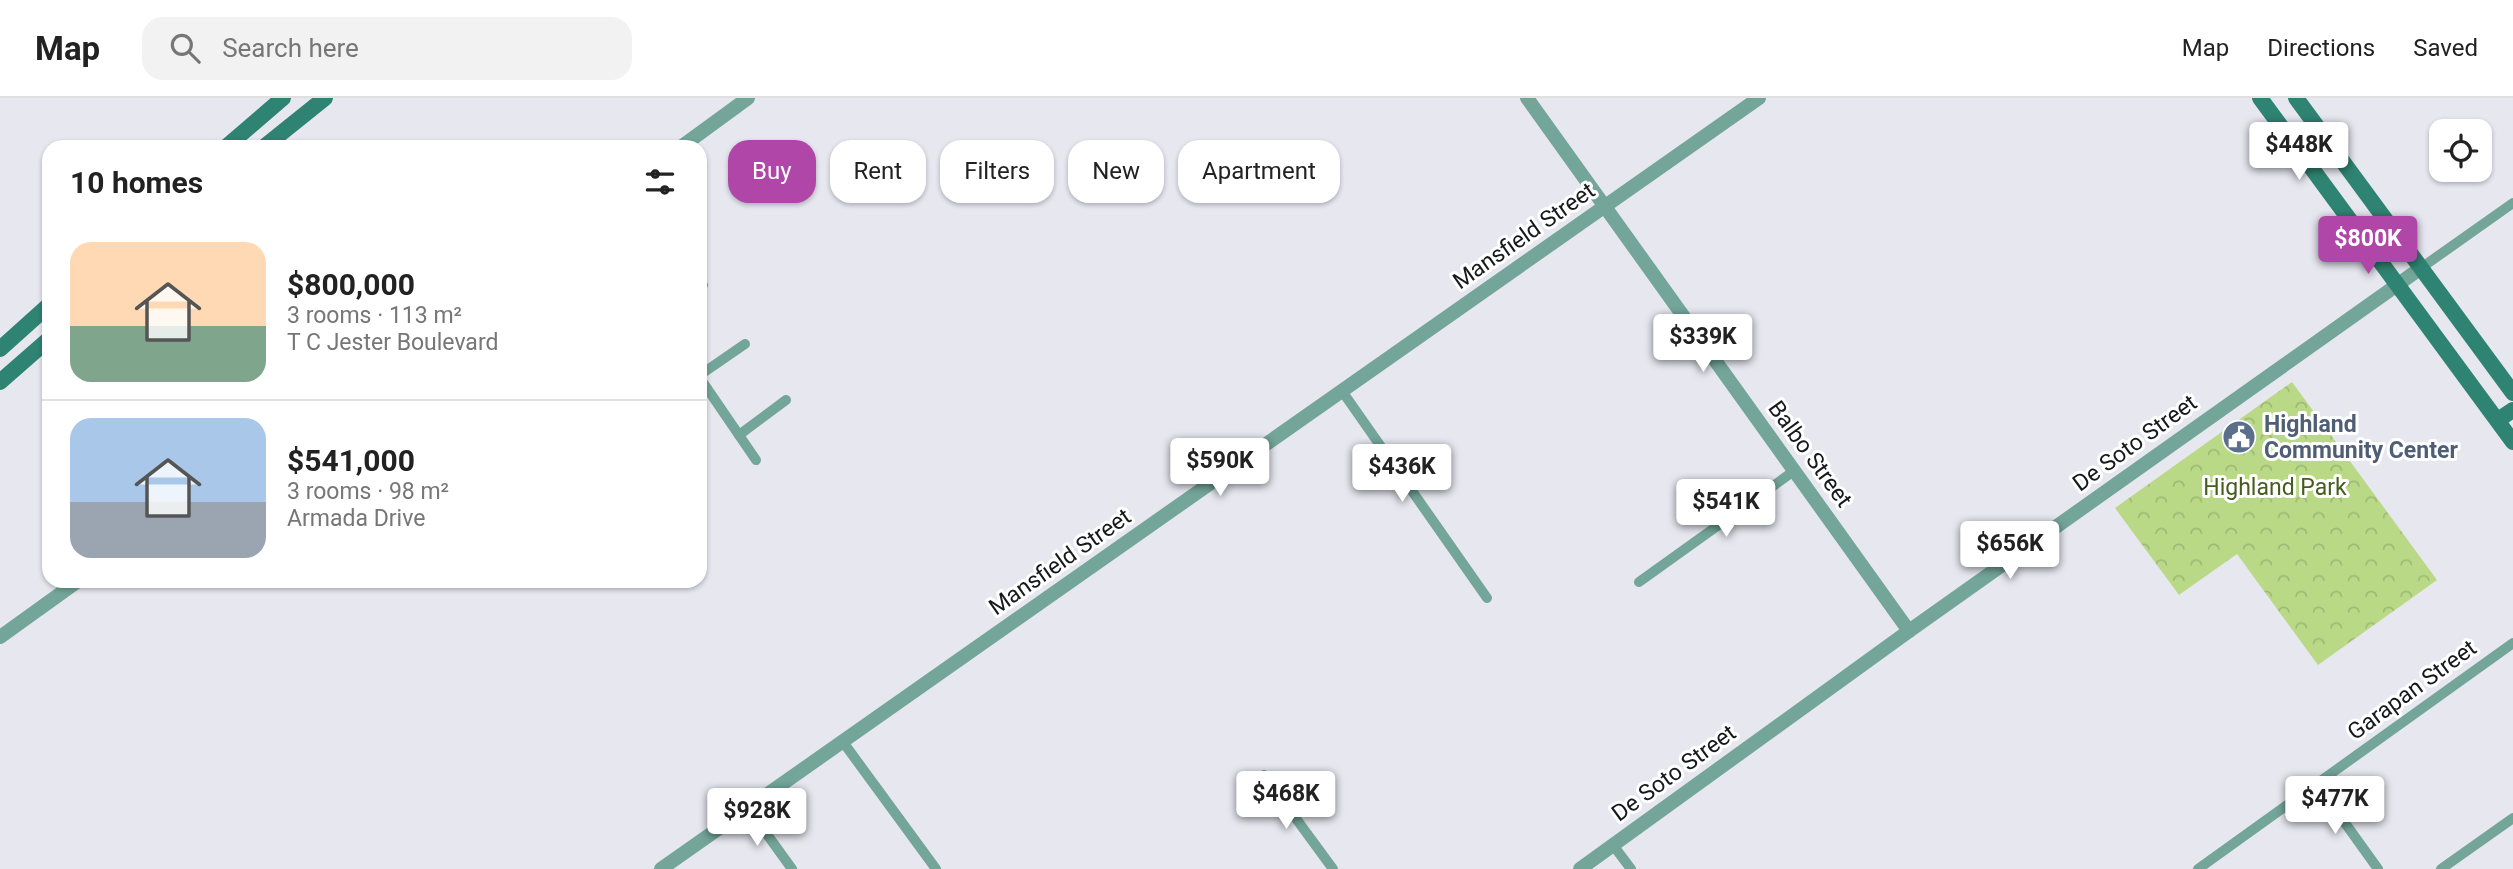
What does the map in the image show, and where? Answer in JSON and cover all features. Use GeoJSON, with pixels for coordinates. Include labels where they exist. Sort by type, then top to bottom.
{"type":"FeatureCollection","features":[{"type":"Feature","properties":{"kind":"main road"},"geometry":{"type":"LineString","coordinates":[[234,140],[283,98]]}},
{"type":"Feature","properties":{"kind":"main road"},"geometry":{"type":"LineString","coordinates":[[273,140],[325,98]]}},
{"type":"Feature","properties":{"kind":"main road"},"geometry":{"type":"LineString","coordinates":[[2260,98],[2513,442]]}},
{"type":"Feature","properties":{"kind":"main road"},"geometry":{"type":"LineString","coordinates":[[2296,98],[2513,393]]}},
{"type":"Feature","properties":{"kind":"main road"},"geometry":{"type":"LineString","coordinates":[[2295,145],[2318,128]]}},
{"type":"Feature","properties":{"kind":"main road"},"geometry":{"type":"LineString","coordinates":[[0,349],[42,311]]}},
{"type":"Feature","properties":{"kind":"main road"},"geometry":{"type":"LineString","coordinates":[[0,382],[42,345]]}},
{"type":"Feature","properties":{"kind":"main road"},"geometry":{"type":"LineString","coordinates":[[2498,420],[2513,410]]}},
{"type":"Feature","properties":{"kind":"street"},"geometry":{"type":"LineString","coordinates":[[691,140],[748,98]]}},
{"type":"Feature","properties":{"kind":"street","name":"Balbo Street"},"geometry":{"type":"LineString","coordinates":[[1527,98],[1909,631]]}},
{"type":"Feature","properties":{"kind":"street","name":"Mansfield Street"},"geometry":{"type":"LineString","coordinates":[[661,869],[1759,98]]}},
{"type":"Feature","properties":{"kind":"street","name":"De Soto Street"},"geometry":{"type":"LineString","coordinates":[[1580,869],[1909,631],[2513,203]]}},
{"type":"Feature","properties":{"kind":"street"},"geometry":{"type":"LineString","coordinates":[[707,372],[745,344]]}},
{"type":"Feature","properties":{"kind":"street"},"geometry":{"type":"LineString","coordinates":[[707,387],[756,460]]}},
{"type":"Feature","properties":{"kind":"street"},"geometry":{"type":"LineString","coordinates":[[1342,391],[1487,598]]}},
{"type":"Feature","properties":{"kind":"street"},"geometry":{"type":"LineString","coordinates":[[739,435],[786,400]]}},
{"type":"Feature","properties":{"kind":"street"},"geometry":{"type":"LineString","coordinates":[[1639,582],[1794,471]]}},
{"type":"Feature","properties":{"kind":"street"},"geometry":{"type":"LineString","coordinates":[[0,637],[68,588]]}},
{"type":"Feature","properties":{"kind":"street","name":"Garapan Street"},"geometry":{"type":"LineString","coordinates":[[2199,869],[2513,643]]}},
{"type":"Feature","properties":{"kind":"street"},"geometry":{"type":"LineString","coordinates":[[843,742],[936,869]]}},
{"type":"Feature","properties":{"kind":"street"},"geometry":{"type":"LineString","coordinates":[[1264,775],[1334,869]]}},
{"type":"Feature","properties":{"kind":"street"},"geometry":{"type":"LineString","coordinates":[[2317,784],[2378,869]]}},
{"type":"Feature","properties":{"kind":"street"},"geometry":{"type":"LineString","coordinates":[[748,808],[792,869]]}},
{"type":"Feature","properties":{"kind":"street"},"geometry":{"type":"LineString","coordinates":[[2441,869],[2513,818]]}},
{"type":"Feature","properties":{"kind":"street"},"geometry":{"type":"LineString","coordinates":[[1614,845],[1631,869]]}},
{"type":"Feature","properties":{"kind":"green space","name":"Highland Park"},"geometry":{"type":"Polygon","coordinates":[[[2292,382],[2437,580],[2318,665],[2237,554],[2179,595],[2115,508],[2292,382]]]}},
{"type":"Feature","properties":{"kind":"place","name":"Highland Community Center"},"geometry":{"type":"Point","coordinates":[2239,437]}}]}
